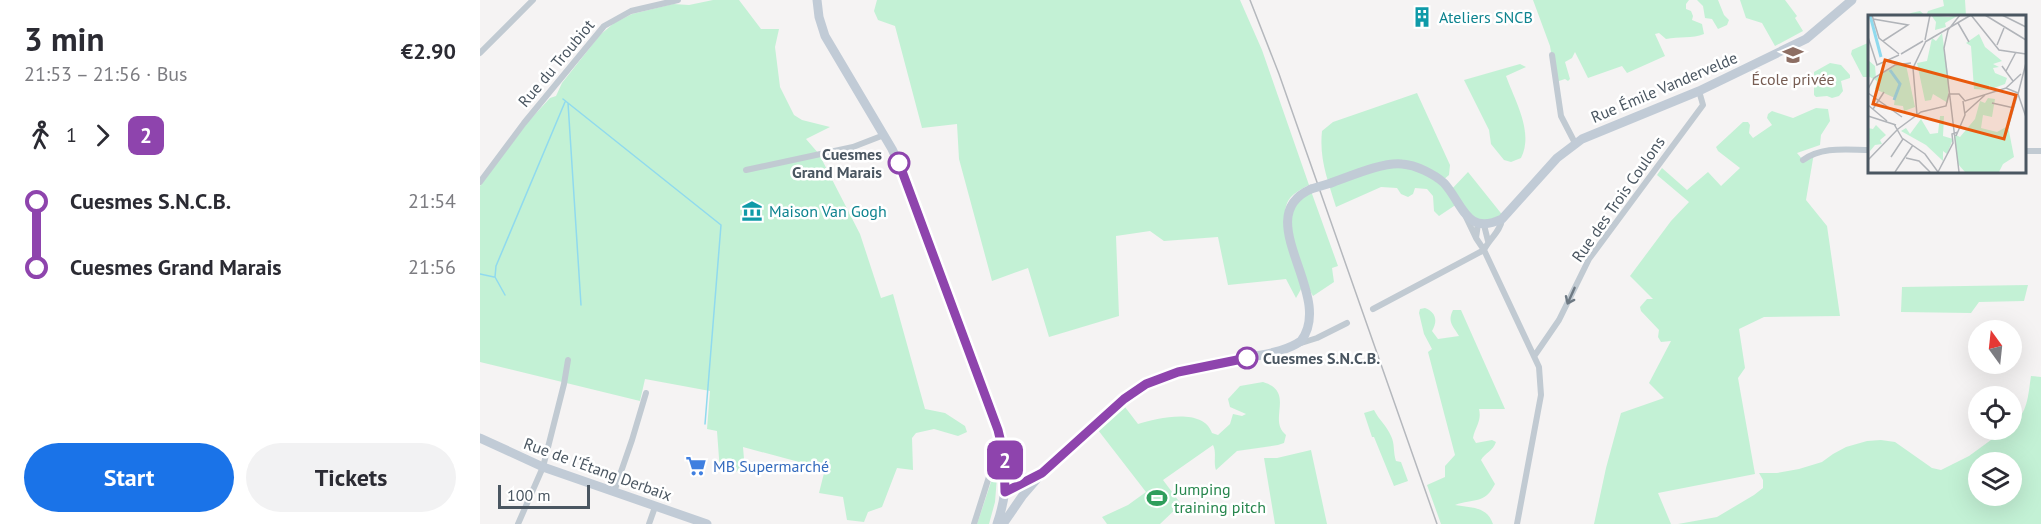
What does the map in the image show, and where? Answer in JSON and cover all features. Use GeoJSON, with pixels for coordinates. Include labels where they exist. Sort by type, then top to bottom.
{"type":"FeatureCollection","features":[{"type":"Feature","properties":{"kind":"main road"},"geometry":{"type":"LineString","coordinates":[[817,0],[825,36],[884,135],[904,174],[1004,452],[1016,473],[1022,477],[1031,478]]}},
{"type":"Feature","properties":{"kind":"main road","name":"Rue Émile Vandervelde"},"geometry":{"type":"LineString","coordinates":[[1481,225],[1502,219],[1557,158],[1575,143],[1700,91],[1806,39],[1852,0]]}},
{"type":"Feature","properties":{"kind":"main road"},"geometry":{"type":"LineString","coordinates":[[1003,524],[1042,473],[1124,399],[1146,384],[1178,372],[1279,351],[1295,345],[1303,338],[1309,314],[1304,282],[1291,244],[1287,219],[1288,208],[1295,198],[1311,189],[1384,166],[1404,164],[1434,175],[1442,182],[1464,214],[1481,225]]}},
{"type":"Feature","properties":{"kind":"main road","name":"Rue de l'Étang Derbaix"},"geometry":{"type":"LineString","coordinates":[[480,438],[543,467],[707,524]]}},
{"type":"Feature","properties":{"kind":"main road"},"geometry":{"type":"LineString","coordinates":[[997,524],[1005,492],[1004,452]]}},
{"type":"Feature","properties":{"kind":"main road"},"geometry":{"type":"LineString","coordinates":[[1005,492],[1042,473]]}},
{"type":"Feature","properties":{"kind":"main road"},"geometry":{"type":"LineString","coordinates":[[1005,492],[1014,496],[1023,495]]}},
{"type":"Feature","properties":{"kind":"street"},"geometry":{"type":"LineString","coordinates":[[480,53],[533,0]]}},
{"type":"Feature","properties":{"kind":"street","name":"Rue du Troubiot"},"geometry":{"type":"LineString","coordinates":[[480,182],[524,123],[604,26],[631,11],[678,0]]}},
{"type":"Feature","properties":{"kind":"street"},"geometry":{"type":"LineString","coordinates":[[1552,55],[1562,116],[1575,143]]}},
{"type":"Feature","properties":{"kind":"street","name":"Rue des Trois Coulons"},"geometry":{"type":"LineString","coordinates":[[1535,355],[1559,320],[1589,259],[1703,105],[1700,91]]}},
{"type":"Feature","properties":{"kind":"street"},"geometry":{"type":"LineString","coordinates":[[746,171],[853,147],[884,135]]}},
{"type":"Feature","properties":{"kind":"street"},"geometry":{"type":"LineString","coordinates":[[1803,160],[1814,153],[1825,150],[1868,150]]}},
{"type":"Feature","properties":{"kind":"street"},"geometry":{"type":"LineString","coordinates":[[1464,214],[1484,250],[1539,367],[1540,395],[1517,524]]}},
{"type":"Feature","properties":{"kind":"street","name":"Rue Émile Vandervelde"},"geometry":{"type":"LineString","coordinates":[[1484,250],[1488,241],[1501,226],[1502,219]]}},
{"type":"Feature","properties":{"kind":"street"},"geometry":{"type":"LineString","coordinates":[[1476,238],[1481,225]]}},
{"type":"Feature","properties":{"kind":"street"},"geometry":{"type":"LineString","coordinates":[[1481,225],[1488,241]]}},
{"type":"Feature","properties":{"kind":"street"},"geometry":{"type":"LineString","coordinates":[[1373,309],[1484,250]]}},
{"type":"Feature","properties":{"kind":"street"},"geometry":{"type":"LineString","coordinates":[[1295,345],[1347,324]]}},
{"type":"Feature","properties":{"kind":"street"},"geometry":{"type":"LineString","coordinates":[[518,524],[543,467],[568,360]]}},
{"type":"Feature","properties":{"kind":"street"},"geometry":{"type":"LineString","coordinates":[[614,492],[646,393]]}},
{"type":"Feature","properties":{"kind":"street"},"geometry":{"type":"LineString","coordinates":[[974,524],[995,458],[1004,452]]}},
{"type":"Feature","properties":{"kind":"street"},"geometry":{"type":"LineString","coordinates":[[649,524],[654,507]]}},
{"type":"Feature","properties":{"kind":"green space"},"geometry":{"type":"Polygon","coordinates":[[[713,0],[739,0],[761,29],[779,29],[775,47],[780,87],[794,115],[802,120],[830,127],[806,139],[819,154],[860,234],[881,298],[893,294],[925,409],[945,413],[965,426],[967,432],[958,436],[934,429],[916,433],[912,438],[913,470],[897,468],[882,507],[868,512],[864,522],[847,520],[843,497],[819,493],[825,469],[743,447],[745,471],[720,472],[717,431],[707,429],[710,391],[645,379],[640,401],[480,362],[480,186],[527,123],[550,98],[556,96],[562,83],[600,35],[614,23],[632,14],[673,4],[689,5],[713,0]]]}},
{"type":"Feature","properties":{"kind":"green space"},"geometry":{"type":"Polygon","coordinates":[[[877,0],[1240,0],[1262,50],[1309,185],[1288,201],[1286,218],[1296,203],[1311,191],[1338,266],[1332,268],[1334,282],[1313,296],[1305,282],[1296,298],[1286,279],[1228,285],[1218,237],[1164,241],[1150,231],[1116,236],[1119,316],[1049,337],[1028,268],[992,281],[959,159],[957,124],[922,128],[895,26],[878,20],[874,11],[877,0]]]}},
{"type":"Feature","properties":{"kind":"green space"},"geometry":{"type":"Polygon","coordinates":[[[1533,0],[1689,0],[1686,9],[1691,11],[1692,20],[1702,24],[1704,34],[1666,39],[1659,33],[1655,34],[1665,56],[1627,73],[1622,66],[1588,78],[1575,52],[1572,58],[1565,62],[1570,79],[1556,82],[1550,46],[1533,0]]]}},
{"type":"Feature","properties":{"kind":"green space"},"geometry":{"type":"Polygon","coordinates":[[[1697,0],[1718,0],[1724,15],[1729,20],[1727,25],[1718,29],[1712,19],[1705,18],[1703,6],[1697,0]]]}},
{"type":"Feature","properties":{"kind":"green space"},"geometry":{"type":"Polygon","coordinates":[[[1740,0],[1785,0],[1797,16],[1795,18],[1803,31],[1775,46],[1762,23],[1746,18],[1740,0]]]}},
{"type":"Feature","properties":{"kind":"green space"},"geometry":{"type":"Polygon","coordinates":[[[1943,0],[1965,0],[1966,15],[1926,15],[1928,11],[1944,6],[1943,0]]]}},
{"type":"Feature","properties":{"kind":"green space"},"geometry":{"type":"Polygon","coordinates":[[[1920,11],[1925,15],[1908,15],[1911,13],[1920,11]]]}},
{"type":"Feature","properties":{"kind":"green space"},"geometry":{"type":"Polygon","coordinates":[[[1868,43],[1868,77],[1863,77],[1851,54],[1852,50],[1868,43]]]}},
{"type":"Feature","properties":{"kind":"green space"},"geometry":{"type":"Polygon","coordinates":[[[1830,63],[1841,65],[1850,78],[1841,81],[1843,91],[1839,96],[1816,97],[1814,95],[1814,72],[1830,63]]]}},
{"type":"Feature","properties":{"kind":"green space"},"geometry":{"type":"Polygon","coordinates":[[[1520,64],[1526,67],[1506,76],[1522,117],[1525,138],[1521,158],[1511,162],[1504,160],[1491,144],[1489,130],[1464,80],[1520,64]]]}},
{"type":"Feature","properties":{"kind":"green space"},"geometry":{"type":"Polygon","coordinates":[[[1417,93],[1450,165],[1449,175],[1442,181],[1450,191],[1468,172],[1504,217],[1484,225],[1457,204],[1439,216],[1434,211],[1433,196],[1427,189],[1415,188],[1413,194],[1408,197],[1401,194],[1397,188],[1381,187],[1336,207],[1323,160],[1322,131],[1333,122],[1417,93]]]}},
{"type":"Feature","properties":{"kind":"green space"},"geometry":{"type":"Polygon","coordinates":[[[1816,108],[1828,109],[1830,121],[1821,135],[1820,145],[1797,153],[1803,160],[1814,153],[1806,200],[1827,226],[1840,316],[1764,317],[1739,329],[1745,368],[1738,378],[1755,474],[1658,493],[1671,524],[1594,524],[1621,413],[1664,398],[1649,383],[1671,341],[1661,342],[1658,337],[1659,330],[1641,311],[1640,307],[1647,299],[1653,299],[1630,276],[1671,221],[1689,202],[1657,175],[1662,168],[1687,190],[1708,172],[1721,186],[1740,168],[1716,147],[1743,122],[1748,122],[1750,125],[1749,133],[1753,138],[1772,125],[1767,118],[1772,111],[1793,118],[1816,108]]]}},
{"type":"Feature","properties":{"kind":"green space"},"geometry":{"type":"Polygon","coordinates":[[[2028,285],[2024,301],[1979,302],[1971,313],[1901,312],[1902,287],[2028,285]]]}},
{"type":"Feature","properties":{"kind":"green space"},"geometry":{"type":"Polygon","coordinates":[[[1425,308],[1435,317],[1432,331],[1438,339],[1459,336],[1451,318],[1453,310],[1461,310],[1505,409],[1479,409],[1479,421],[1473,438],[1476,443],[1492,440],[1496,442],[1481,460],[1495,484],[1483,498],[1455,505],[1483,511],[1493,524],[1441,524],[1427,485],[1445,477],[1445,466],[1455,455],[1428,352],[1432,349],[1424,334],[1419,313],[1420,309],[1425,308]]]}},
{"type":"Feature","properties":{"kind":"green space"},"geometry":{"type":"Polygon","coordinates":[[[2031,376],[2041,377],[2041,524],[1678,524],[1717,517],[1754,495],[1763,488],[1763,480],[1759,473],[1799,469],[1822,462],[1846,447],[1881,440],[1895,442],[1932,468],[1941,470],[1968,456],[1968,506],[2022,506],[2022,452],[1974,452],[1991,440],[2022,440],[2022,413],[2028,397],[2031,376]]]}},
{"type":"Feature","properties":{"kind":"green space"},"geometry":{"type":"Polygon","coordinates":[[[1263,382],[1278,392],[1279,422],[1286,435],[1284,443],[1237,451],[1216,470],[1213,445],[1163,480],[1181,504],[1160,524],[1107,524],[1102,517],[1128,505],[1146,492],[1098,430],[1125,407],[1138,424],[1168,417],[1190,417],[1207,425],[1212,433],[1218,435],[1230,424],[1233,414],[1242,416],[1246,414],[1230,407],[1228,399],[1240,386],[1263,382]]]}},
{"type":"Feature","properties":{"kind":"green space"},"geometry":{"type":"Polygon","coordinates":[[[1374,410],[1389,432],[1396,461],[1401,462],[1408,481],[1394,486],[1364,413],[1374,410]]]}},
{"type":"Feature","properties":{"kind":"green space"},"geometry":{"type":"Polygon","coordinates":[[[1311,450],[1327,524],[1275,524],[1264,458],[1277,458],[1311,450]]]}},
{"type":"Feature","properties":{"kind":"green space"},"geometry":{"type":"Polygon","coordinates":[[[993,476],[997,477],[995,502],[989,524],[977,524],[993,476]]]}},
{"type":"Feature","properties":{"kind":"waterway"},"geometry":{"type":"LineString","coordinates":[[563,99],[721,225],[705,424]]}},
{"type":"Feature","properties":{"kind":"waterway"},"geometry":{"type":"LineString","coordinates":[[505,295],[495,277],[496,266],[565,102]]}},
{"type":"Feature","properties":{"kind":"waterway"},"geometry":{"type":"LineString","coordinates":[[568,103],[581,305]]}},
{"type":"Feature","properties":{"kind":"waterway"},"geometry":{"type":"LineString","coordinates":[[480,274],[494,277]]}},
{"type":"Feature","properties":{"kind":"railway"},"geometry":{"type":"LineString","coordinates":[[1250,0],[1279,74],[1437,524]]}},
{"type":"Feature","properties":{"kind":"bus line","name":"2"},"geometry":{"type":"LineString","coordinates":[[899,163],[998,430],[1004,455],[1005,492],[1042,473],[1124,399],[1146,384],[1178,372],[1247,358]]}},
{"type":"Feature","properties":{"kind":"place","name":"Ateliers SNCB"},"geometry":{"type":"Point","coordinates":[1422,17]}},
{"type":"Feature","properties":{"kind":"place","name":"École privée"},"geometry":{"type":"Point","coordinates":[1793,55]}},
{"type":"Feature","properties":{"kind":"place","name":"Cuesmes Grand Marais"},"geometry":{"type":"Point","coordinates":[899,163]}},
{"type":"Feature","properties":{"kind":"place","name":"Maison Van Gogh"},"geometry":{"type":"Point","coordinates":[752,211]}},
{"type":"Feature","properties":{"kind":"place","name":"Cuesmes S.N.C.B."},"geometry":{"type":"Point","coordinates":[1247,358]}},
{"type":"Feature","properties":{"kind":"place","name":"MB Supermarché"},"geometry":{"type":"Point","coordinates":[696,466]}},
{"type":"Feature","properties":{"kind":"place","name":"Jumping training pitch"},"geometry":{"type":"Point","coordinates":[1157,498]}}]}
